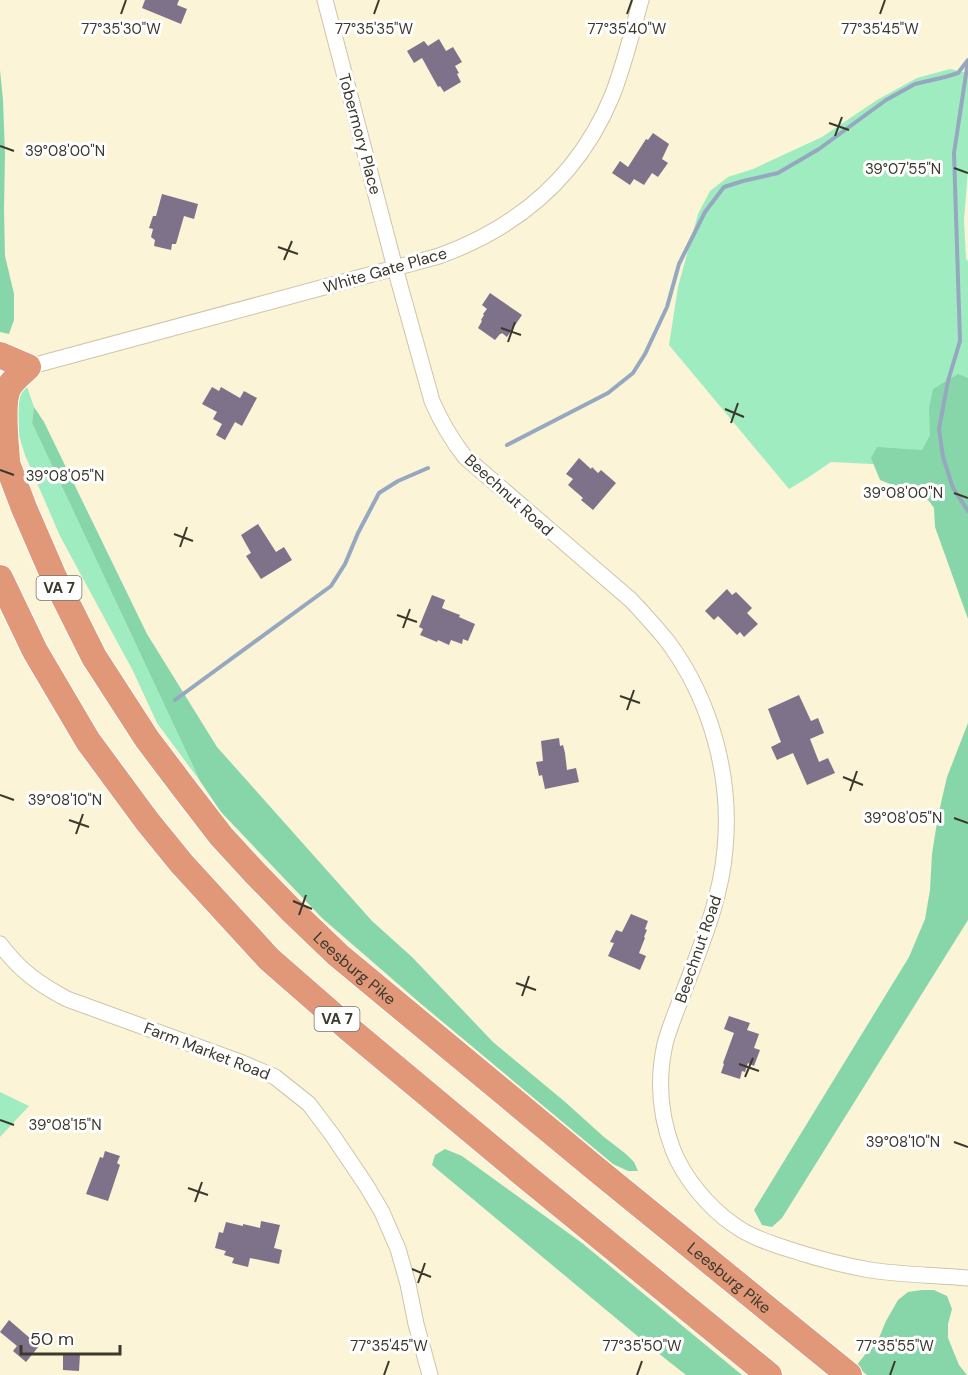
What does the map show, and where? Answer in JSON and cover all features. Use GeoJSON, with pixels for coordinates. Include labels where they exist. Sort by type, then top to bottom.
{"type":"FeatureCollection","features":[{"type":"Feature","properties":{"kind":"highway"},"geometry":{"type":"LineString","coordinates":[[0,355],[28,367],[7,390],[4,456]]}},
{"type":"Feature","properties":{"kind":"highway","name":"Leesburg Pike"},"geometry":{"type":"LineString","coordinates":[[4,456],[52,575],[94,657],[141,730],[184,788],[221,836],[255,873],[338,955],[849,1375]]}},
{"type":"Feature","properties":{"kind":"highway","name":"VA 7"},"geometry":{"type":"LineString","coordinates":[[0,578],[35,651],[88,741],[182,864],[269,958],[357,1036],[769,1375]]}},
{"type":"Feature","properties":{"kind":"street","name":"Tobermory Place"},"geometry":{"type":"LineString","coordinates":[[325,0],[395,268]]}},
{"type":"Feature","properties":{"kind":"street","name":"White Gate Place"},"geometry":{"type":"LineString","coordinates":[[0,377],[28,367],[439,256],[486,236],[531,206],[552,188],[586,145],[612,96],[641,0]]}},
{"type":"Feature","properties":{"kind":"street","name":"Beechnut Road"},"geometry":{"type":"LineString","coordinates":[[395,268],[432,401],[451,439],[465,457],[631,600],[653,623],[686,670],[701,699],[712,729],[719,754],[727,817],[721,880],[713,911],[666,1042],[661,1065],[662,1113],[677,1159],[688,1179],[714,1208],[734,1225],[779,1246],[806,1255],[870,1270],[968,1278]]}},
{"type":"Feature","properties":{"kind":"street","name":"Farm Market Road"},"geometry":{"type":"LineString","coordinates":[[0,944],[27,974],[67,999],[267,1073],[309,1104],[333,1136],[382,1212],[398,1249],[420,1343],[430,1375]]}},
{"type":"Feature","properties":{"kind":"green space"},"geometry":{"type":"Polygon","coordinates":[[[950,69],[968,73],[968,170],[964,220],[968,261],[968,521],[892,465],[831,462],[789,489],[669,345],[678,287],[698,214],[710,191],[728,177],[753,169],[822,137],[877,100],[917,78],[950,69]]]}},
{"type":"Feature","properties":{"kind":"green space"},"geometry":{"type":"Polygon","coordinates":[[[0,70],[5,154],[5,256],[14,294],[14,320],[9,334],[0,332],[0,70]]]}},
{"type":"Feature","properties":{"kind":"green space"},"geometry":{"type":"Polygon","coordinates":[[[958,374],[968,378],[968,619],[935,527],[934,508],[929,501],[880,480],[871,458],[877,447],[922,450],[930,435],[929,408],[933,389],[958,374]]]}},
{"type":"Feature","properties":{"kind":"green space"},"geometry":{"type":"Polygon","coordinates":[[[25,381],[34,407],[32,423],[200,781],[157,723],[133,671],[60,536],[25,455],[11,410],[25,381]]]}},
{"type":"Feature","properties":{"kind":"green space"},"geometry":{"type":"Polygon","coordinates":[[[34,407],[44,422],[147,634],[217,747],[372,921],[412,957],[493,1042],[626,1154],[634,1162],[638,1171],[628,1171],[613,1164],[420,1003],[322,918],[221,812],[200,781],[32,423],[34,407]]]}},
{"type":"Feature","properties":{"kind":"green space"},"geometry":{"type":"Polygon","coordinates":[[[968,723],[968,920],[782,1218],[772,1227],[762,1225],[754,1210],[909,957],[925,919],[938,816],[947,777],[968,723]]]}},
{"type":"Feature","properties":{"kind":"green space"},"geometry":{"type":"Polygon","coordinates":[[[0,1092],[29,1106],[0,1137],[0,1092]]]}},
{"type":"Feature","properties":{"kind":"green space"},"geometry":{"type":"Polygon","coordinates":[[[445,1149],[462,1156],[582,1243],[742,1375],[686,1375],[432,1165],[435,1155],[445,1149]]]}},
{"type":"Feature","properties":{"kind":"green space"},"geometry":{"type":"Polygon","coordinates":[[[934,1290],[947,1296],[952,1309],[948,1324],[948,1338],[959,1365],[967,1375],[867,1375],[856,1366],[876,1345],[898,1300],[908,1292],[934,1290]]]}},
{"type":"Feature","properties":{"kind":"building"},"geometry":{"type":"Polygon","coordinates":[[[145,0],[179,0],[177,5],[187,9],[181,24],[142,8],[145,0]]]}},
{"type":"Feature","properties":{"kind":"building"},"geometry":{"type":"Polygon","coordinates":[[[439,39],[446,51],[453,47],[462,62],[455,66],[461,82],[444,92],[440,86],[438,87],[422,58],[414,63],[407,51],[424,41],[428,46],[439,39]]]}},
{"type":"Feature","properties":{"kind":"building"},"geometry":{"type":"Polygon","coordinates":[[[653,133],[669,144],[662,159],[668,163],[658,177],[652,173],[644,185],[634,179],[630,185],[612,173],[620,161],[628,167],[646,139],[648,140],[653,133]]]}},
{"type":"Feature","properties":{"kind":"building"},"geometry":{"type":"Polygon","coordinates":[[[162,194],[198,204],[194,219],[184,216],[176,244],[172,244],[171,250],[154,246],[155,240],[151,237],[153,229],[149,228],[153,216],[156,216],[162,194]]]}},
{"type":"Feature","properties":{"kind":"building"},"geometry":{"type":"Polygon","coordinates":[[[490,293],[522,315],[507,337],[502,333],[495,340],[478,328],[487,309],[482,305],[490,293]]]}},
{"type":"Feature","properties":{"kind":"building"},"geometry":{"type":"Polygon","coordinates":[[[212,387],[219,391],[221,387],[240,398],[244,391],[257,398],[242,426],[235,422],[225,440],[216,435],[222,424],[213,419],[217,412],[202,404],[212,387]]]}},
{"type":"Feature","properties":{"kind":"building"},"geometry":{"type":"Polygon","coordinates":[[[579,458],[591,469],[592,467],[598,473],[601,470],[616,483],[593,510],[568,485],[573,479],[566,474],[579,458]]]}},
{"type":"Feature","properties":{"kind":"building"},"geometry":{"type":"Polygon","coordinates":[[[258,524],[276,552],[284,547],[292,560],[261,579],[246,556],[251,553],[241,535],[258,524]]]}},
{"type":"Feature","properties":{"kind":"building"},"geometry":{"type":"Polygon","coordinates":[[[727,589],[732,595],[736,592],[752,608],[747,613],[758,624],[744,637],[740,632],[737,635],[718,616],[714,620],[705,611],[727,589]]]}},
{"type":"Feature","properties":{"kind":"building"},"geometry":{"type":"Polygon","coordinates":[[[432,595],[445,600],[442,608],[475,624],[468,641],[463,639],[462,644],[451,640],[449,645],[420,635],[423,629],[419,627],[432,595]]]}},
{"type":"Feature","properties":{"kind":"building"},"geometry":{"type":"Polygon","coordinates":[[[799,695],[811,721],[818,718],[824,733],[810,739],[819,762],[828,758],[835,773],[807,785],[793,753],[777,760],[771,747],[781,742],[768,709],[799,695]]]}},
{"type":"Feature","properties":{"kind":"building"},"geometry":{"type":"Polygon","coordinates":[[[559,738],[560,746],[563,745],[565,753],[567,770],[576,768],[579,782],[545,789],[536,762],[543,761],[541,741],[559,738]]]}},
{"type":"Feature","properties":{"kind":"building"},"geometry":{"type":"Polygon","coordinates":[[[631,914],[648,921],[639,953],[646,956],[640,970],[608,956],[614,943],[610,942],[616,930],[622,932],[631,914]]]}},
{"type":"Feature","properties":{"kind":"building"},"geometry":{"type":"Polygon","coordinates":[[[729,1016],[750,1023],[747,1030],[759,1034],[754,1048],[760,1050],[754,1066],[748,1063],[740,1079],[721,1073],[734,1033],[724,1029],[729,1016]]]}},
{"type":"Feature","properties":{"kind":"building"},"geometry":{"type":"Polygon","coordinates":[[[105,1151],[120,1156],[117,1163],[120,1165],[108,1201],[86,1194],[100,1157],[103,1158],[105,1151]]]}},
{"type":"Feature","properties":{"kind":"building"},"geometry":{"type":"Polygon","coordinates":[[[261,1221],[280,1225],[274,1248],[282,1250],[279,1264],[250,1258],[248,1267],[232,1263],[234,1258],[224,1255],[226,1251],[215,1248],[219,1232],[223,1233],[226,1222],[260,1228],[261,1221]]]}},
{"type":"Feature","properties":{"kind":"building"},"geometry":{"type":"Polygon","coordinates":[[[9,1320],[39,1346],[26,1362],[13,1351],[17,1346],[0,1332],[9,1320]]]}},
{"type":"Feature","properties":{"kind":"building"},"geometry":{"type":"Polygon","coordinates":[[[63,1354],[80,1354],[79,1371],[63,1370],[63,1354]]]}},
{"type":"Feature","properties":{"kind":"waterway"},"geometry":{"type":"LineString","coordinates":[[507,445],[608,393],[633,373],[645,354],[667,307],[679,264],[705,212],[724,187],[778,173],[819,149],[886,100],[915,84],[958,73],[968,60]]}},
{"type":"Feature","properties":{"kind":"waterway"},"geometry":{"type":"LineString","coordinates":[[968,61],[954,153],[960,341],[948,381],[939,429],[943,457],[953,488],[968,511]]}},
{"type":"Feature","properties":{"kind":"waterway"},"geometry":{"type":"LineString","coordinates":[[175,700],[331,586],[345,564],[379,493],[398,481],[428,468]]}}]}
